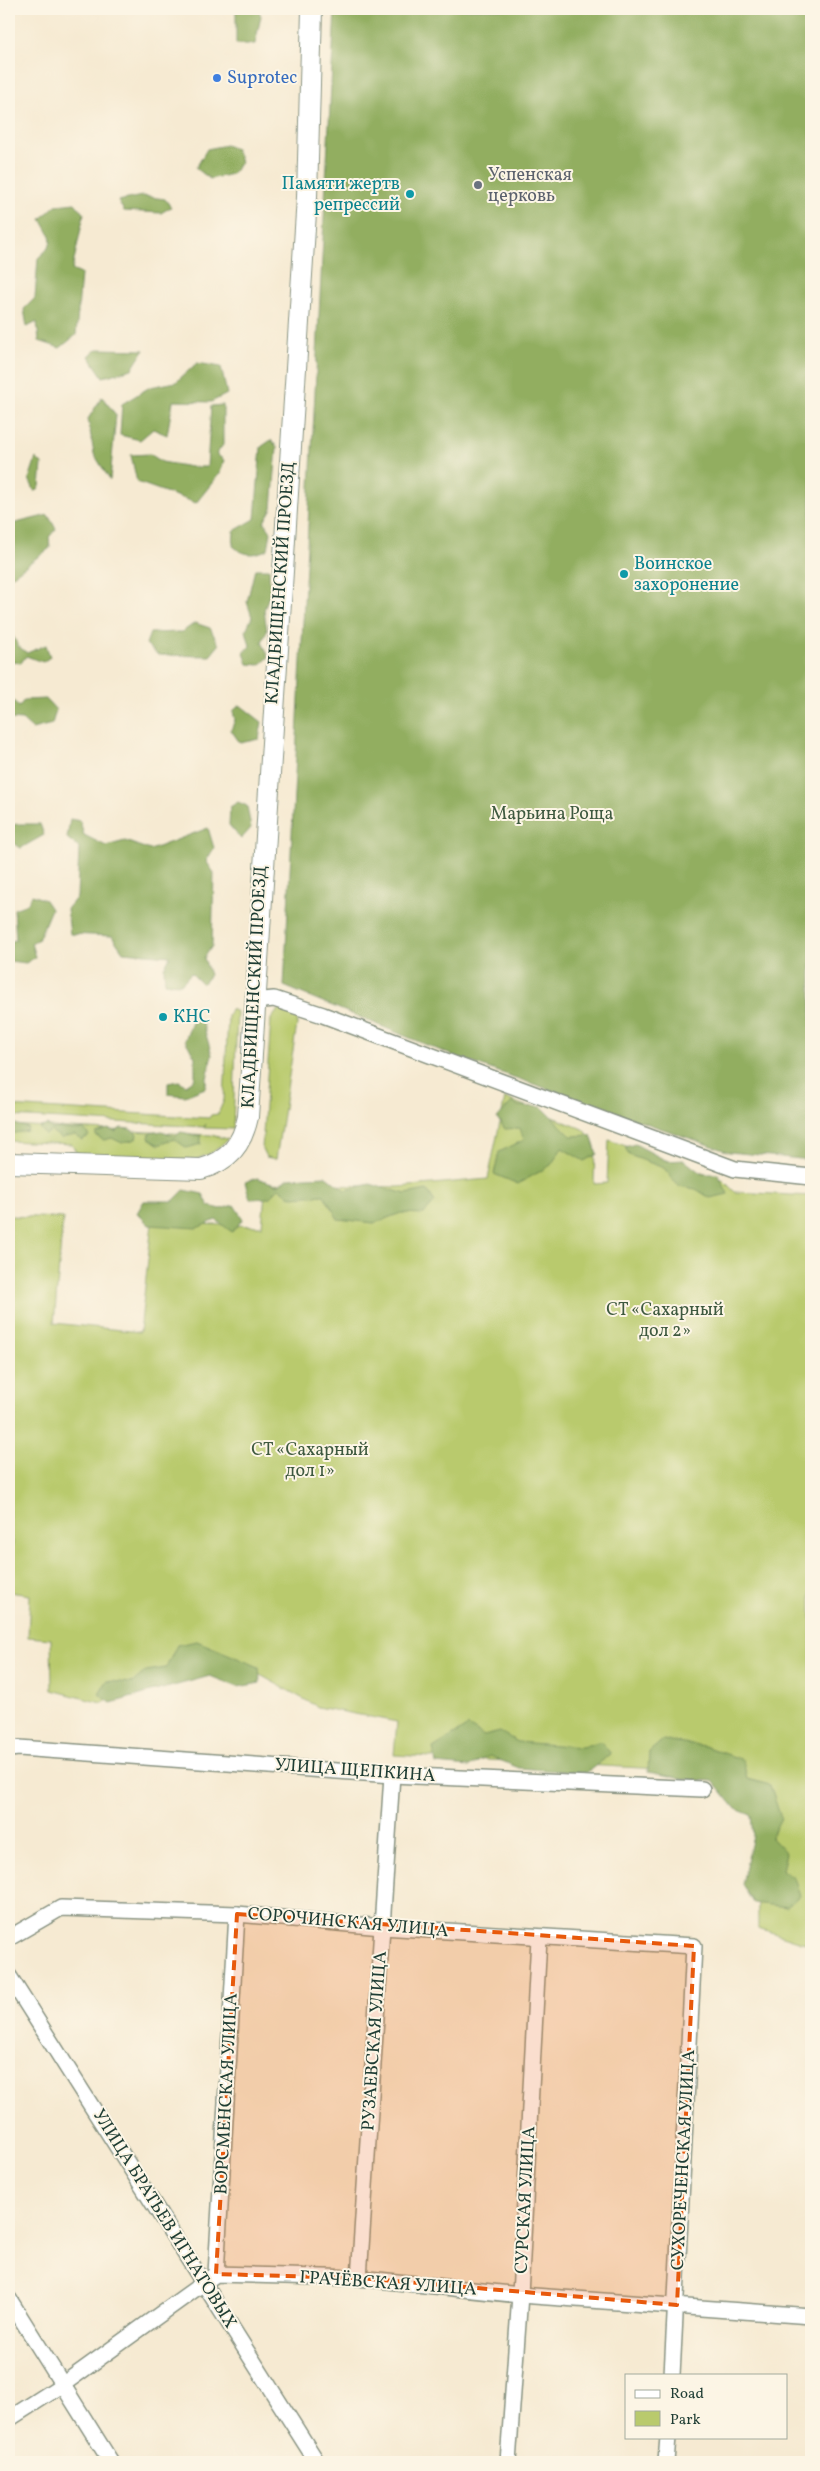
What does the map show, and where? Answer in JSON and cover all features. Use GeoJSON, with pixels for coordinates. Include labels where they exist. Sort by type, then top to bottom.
{"type":"FeatureCollection","features":[{"type":"Feature","properties":{"kind":"street","name":"КЛАДБИЩЕНСКИЙ ПРОЕЗД"},"geometry":{"type":"LineString","coordinates":[[9,1163],[201,1169],[216,1165],[232,1153],[241,1142],[248,1117],[307,196],[312,9]]}},
{"type":"Feature","properties":{"kind":"street"},"geometry":{"type":"LineString","coordinates":[[254,1001],[274,999],[323,1014],[603,1121],[735,1169],[811,1177]]}},
{"type":"Feature","properties":{"kind":"street","name":"УЛИЦА ЩЕПКИНА"},"geometry":{"type":"LineString","coordinates":[[9,1749],[392,1774],[702,1789]]}},
{"type":"Feature","properties":{"kind":"street","name":"РУЗАЕВСКАЯ УЛИЦА"},"geometry":{"type":"LineString","coordinates":[[359,2278],[392,1774]]}},
{"type":"Feature","properties":{"kind":"street","name":"СОРОЧИНСКАЯ УЛИЦА"},"geometry":{"type":"LineString","coordinates":[[9,1938],[61,1908],[237,1914],[382,1928],[694,1946]]}},
{"type":"Feature","properties":{"kind":"street","name":"ВОРСМЕНСКАЯ УЛИЦА"},"geometry":{"type":"LineString","coordinates":[[211,2278],[237,1914]]}},
{"type":"Feature","properties":{"kind":"street","name":"СУРСКАЯ УЛИЦА"},"geometry":{"type":"LineString","coordinates":[[508,2462],[520,2295],[540,1938]]}},
{"type":"Feature","properties":{"kind":"street","name":"СУХОРЕЧЕНСКАЯ УЛИЦА"},"geometry":{"type":"LineString","coordinates":[[672,2374],[694,1946]]}},
{"type":"Feature","properties":{"kind":"street","name":"УЛИЦА БРАТЬЕВ ИГНАТОВЫХ"},"geometry":{"type":"LineString","coordinates":[[9,1976],[211,2278],[317,2462]]}},
{"type":"Feature","properties":{"kind":"street"},"geometry":{"type":"LineString","coordinates":[[9,2419],[62,2386],[211,2278]]}},
{"type":"Feature","properties":{"kind":"street","name":"ГРАЧЁВСКАЯ УЛИЦА"},"geometry":{"type":"LineString","coordinates":[[211,2278],[359,2278],[520,2295],[811,2316]]}},
{"type":"Feature","properties":{"kind":"street"},"geometry":{"type":"LineString","coordinates":[[9,2299],[110,2462]]}},
{"type":"Feature","properties":{"kind":"street"},"geometry":{"type":"LineString","coordinates":[[666,2462],[668,2438]]}},
{"type":"Feature","properties":{"kind":"highlighted area"},"geometry":{"type":"Polygon","coordinates":[[[237,1914],[694,1946],[677,2305],[359,2278],[216,2274],[237,1914]]]}},
{"type":"Feature","properties":{"kind":"green space"},"geometry":{"type":"Polygon","coordinates":[[[236,9],[258,9],[261,16],[255,44],[236,44],[236,9]]]}},
{"type":"Feature","properties":{"kind":"green space","name":"Марьина Роща"},"geometry":{"type":"Polygon","coordinates":[[[335,9],[811,9],[811,1160],[729,1152],[456,1057],[284,986],[335,9]]]}},
{"type":"Feature","properties":{"kind":"green space"},"geometry":{"type":"Polygon","coordinates":[[[226,145],[236,149],[241,162],[232,174],[210,179],[196,168],[207,149],[226,145]]]}},
{"type":"Feature","properties":{"kind":"green space"},"geometry":{"type":"Polygon","coordinates":[[[142,196],[165,199],[171,207],[161,213],[124,211],[118,201],[142,196]]]}},
{"type":"Feature","properties":{"kind":"green space"},"geometry":{"type":"Polygon","coordinates":[[[75,203],[84,214],[72,270],[81,274],[76,335],[60,348],[39,341],[37,322],[27,327],[24,309],[35,298],[38,258],[48,248],[51,240],[41,219],[56,205],[75,203]]]}},
{"type":"Feature","properties":{"kind":"green space"},"geometry":{"type":"Polygon","coordinates":[[[97,349],[144,350],[132,369],[103,377],[89,356],[97,349]]]}},
{"type":"Feature","properties":{"kind":"green space"},"geometry":{"type":"Polygon","coordinates":[[[197,363],[221,367],[227,394],[211,402],[173,401],[167,435],[153,429],[140,440],[120,435],[122,404],[150,387],[176,382],[197,363]]]}},
{"type":"Feature","properties":{"kind":"green space"},"geometry":{"type":"Polygon","coordinates":[[[102,397],[116,415],[110,480],[94,454],[88,419],[102,397]]]}},
{"type":"Feature","properties":{"kind":"green space"},"geometry":{"type":"Polygon","coordinates":[[[223,405],[223,445],[216,454],[224,460],[220,473],[196,503],[137,482],[131,455],[150,454],[162,462],[191,467],[207,467],[211,406],[223,405]]]}},
{"type":"Feature","properties":{"kind":"green space"},"geometry":{"type":"Polygon","coordinates":[[[271,440],[277,447],[272,508],[264,522],[271,532],[268,549],[250,554],[242,552],[233,546],[234,531],[255,519],[261,447],[271,440]]]}},
{"type":"Feature","properties":{"kind":"green space"},"geometry":{"type":"Polygon","coordinates":[[[36,458],[42,464],[40,487],[35,492],[29,479],[36,458]]]}},
{"type":"Feature","properties":{"kind":"green space"},"geometry":{"type":"Polygon","coordinates":[[[48,515],[56,529],[49,537],[50,548],[9,578],[9,521],[12,524],[48,515]]]}},
{"type":"Feature","properties":{"kind":"green space"},"geometry":{"type":"Polygon","coordinates":[[[255,569],[269,569],[270,593],[264,610],[267,631],[262,642],[269,657],[260,665],[248,664],[244,653],[250,646],[246,630],[252,617],[247,602],[255,569]]]}},
{"type":"Feature","properties":{"kind":"green space"},"geometry":{"type":"Polygon","coordinates":[[[195,623],[210,628],[219,645],[210,656],[158,655],[146,644],[150,633],[182,632],[195,623]]]}},
{"type":"Feature","properties":{"kind":"green space"},"geometry":{"type":"Polygon","coordinates":[[[9,636],[13,636],[18,646],[27,653],[46,645],[50,657],[43,662],[26,656],[21,663],[12,662],[9,657],[9,636]]]}},
{"type":"Feature","properties":{"kind":"green space"},"geometry":{"type":"Polygon","coordinates":[[[9,696],[19,707],[24,700],[46,699],[56,710],[52,724],[32,729],[22,720],[9,719],[9,696]]]}},
{"type":"Feature","properties":{"kind":"green space"},"geometry":{"type":"Polygon","coordinates":[[[240,705],[262,722],[259,739],[240,743],[231,730],[235,720],[233,711],[240,705]]]}},
{"type":"Feature","properties":{"kind":"green space"},"geometry":{"type":"Polygon","coordinates":[[[238,802],[247,806],[251,828],[241,839],[229,825],[230,807],[238,802]]]}},
{"type":"Feature","properties":{"kind":"green space"},"geometry":{"type":"Polygon","coordinates":[[[70,819],[80,821],[84,835],[106,846],[125,841],[150,850],[208,828],[214,848],[206,861],[214,873],[212,946],[204,958],[210,975],[202,984],[191,973],[181,984],[165,983],[164,968],[170,956],[123,952],[112,936],[70,934],[67,909],[77,897],[79,848],[67,838],[70,819]]]}},
{"type":"Feature","properties":{"kind":"green space"},"geometry":{"type":"Polygon","coordinates":[[[40,824],[44,835],[21,848],[9,841],[9,826],[40,824]]]}},
{"type":"Feature","properties":{"kind":"green space"},"geometry":{"type":"Polygon","coordinates":[[[32,895],[45,900],[51,909],[38,940],[31,943],[35,957],[26,963],[9,961],[9,942],[16,940],[14,909],[27,904],[32,895]]]}},
{"type":"Feature","properties":{"kind":"green space"},"geometry":{"type":"Polygon","coordinates":[[[231,1009],[237,1012],[233,1129],[204,1128],[206,1124],[204,1127],[9,1116],[9,1106],[209,1118],[211,1115],[218,1114],[224,1100],[228,1016],[231,1009]]]}},
{"type":"Feature","properties":{"kind":"green space"},"geometry":{"type":"Polygon","coordinates":[[[279,1009],[288,1010],[298,1018],[276,1159],[266,1157],[262,1149],[271,1019],[279,1009]]]}},
{"type":"Feature","properties":{"kind":"green space"},"geometry":{"type":"Polygon","coordinates":[[[193,1020],[202,1021],[212,1055],[205,1088],[185,1096],[168,1094],[168,1083],[179,1081],[186,1085],[195,1079],[195,1057],[185,1040],[193,1020]]]}},
{"type":"Feature","properties":{"kind":"green space","name":"СТ «Сахарный дол 1»"},"geometry":{"type":"Polygon","coordinates":[[[505,1098],[585,1130],[595,1146],[594,1184],[607,1183],[609,1140],[723,1180],[735,1192],[811,1196],[811,1945],[758,1928],[757,1802],[717,1772],[394,1755],[397,1722],[318,1707],[226,1656],[101,1703],[52,1690],[51,1639],[28,1637],[30,1595],[9,1592],[13,1541],[9,1532],[9,1216],[63,1218],[54,1323],[140,1332],[152,1223],[262,1226],[266,1183],[398,1187],[488,1179],[505,1098]]]}},
{"type":"Feature","properties":{"kind":"green space"},"geometry":{"type":"Polygon","coordinates":[[[512,1102],[518,1106],[542,1107],[571,1136],[591,1135],[597,1154],[584,1161],[562,1148],[551,1165],[518,1184],[494,1174],[499,1152],[524,1140],[520,1128],[505,1129],[497,1118],[512,1102]]]}},
{"type":"Feature","properties":{"kind":"green space"},"geometry":{"type":"Polygon","coordinates":[[[9,1122],[28,1128],[27,1131],[9,1134],[9,1122]]]}},
{"type":"Feature","properties":{"kind":"green space"},"geometry":{"type":"Polygon","coordinates":[[[9,1125],[211,1135],[228,1139],[213,1152],[195,1160],[79,1158],[72,1144],[9,1141],[9,1125]]]}},
{"type":"Feature","properties":{"kind":"green space"},"geometry":{"type":"Polygon","coordinates":[[[47,1125],[52,1129],[84,1129],[89,1136],[82,1140],[75,1135],[61,1138],[51,1131],[45,1135],[39,1128],[47,1125]]]}},
{"type":"Feature","properties":{"kind":"green space"},"geometry":{"type":"Polygon","coordinates":[[[121,1128],[130,1129],[137,1134],[136,1139],[122,1143],[112,1138],[104,1140],[96,1136],[96,1133],[108,1129],[115,1132],[121,1128]]]}},
{"type":"Feature","properties":{"kind":"green space"},"geometry":{"type":"Polygon","coordinates":[[[162,1131],[175,1136],[181,1132],[201,1136],[201,1144],[187,1148],[174,1139],[159,1145],[149,1138],[150,1133],[162,1131]]]}},
{"type":"Feature","properties":{"kind":"green space"},"geometry":{"type":"Polygon","coordinates":[[[635,1144],[667,1161],[684,1160],[702,1174],[718,1174],[728,1194],[710,1198],[696,1189],[678,1186],[664,1168],[629,1155],[625,1147],[635,1144]]]}},
{"type":"Feature","properties":{"kind":"green space"},"geometry":{"type":"Polygon","coordinates":[[[326,1176],[345,1190],[370,1184],[406,1194],[427,1190],[435,1202],[424,1214],[401,1213],[374,1223],[338,1219],[324,1195],[291,1197],[279,1188],[269,1198],[250,1199],[245,1182],[257,1178],[278,1185],[289,1178],[326,1176]]]}},
{"type":"Feature","properties":{"kind":"green space"},"geometry":{"type":"Polygon","coordinates":[[[184,1190],[203,1194],[209,1206],[221,1209],[234,1205],[243,1219],[232,1232],[216,1220],[197,1228],[149,1225],[137,1213],[144,1201],[173,1201],[184,1190]]]}},
{"type":"Feature","properties":{"kind":"green space"},"geometry":{"type":"Polygon","coordinates":[[[197,1641],[259,1667],[260,1683],[238,1687],[210,1676],[111,1703],[99,1694],[107,1681],[132,1683],[146,1671],[166,1668],[177,1645],[197,1641]]]}},
{"type":"Feature","properties":{"kind":"green space"},"geometry":{"type":"Polygon","coordinates":[[[468,1726],[484,1736],[500,1732],[518,1742],[582,1747],[601,1741],[611,1754],[586,1773],[519,1768],[490,1756],[469,1767],[436,1764],[433,1748],[468,1726]]]}},
{"type":"Feature","properties":{"kind":"green space"},"geometry":{"type":"Polygon","coordinates":[[[663,1740],[704,1746],[743,1760],[747,1779],[770,1785],[781,1818],[771,1837],[786,1853],[782,1870],[794,1878],[800,1895],[787,1907],[753,1903],[742,1884],[753,1836],[751,1815],[736,1809],[713,1781],[691,1780],[648,1772],[649,1752],[663,1740]]]}},
{"type":"Feature","properties":{"kind":"place","name":"Suprotec"},"geometry":{"type":"Point","coordinates":[217,78]}},
{"type":"Feature","properties":{"kind":"place","name":"Успенская церковь"},"geometry":{"type":"Point","coordinates":[478,185]}},
{"type":"Feature","properties":{"kind":"place","name":"Памяти жертв репрессий"},"geometry":{"type":"Point","coordinates":[410,194]}},
{"type":"Feature","properties":{"kind":"place","name":"Воинское захоронение"},"geometry":{"type":"Point","coordinates":[624,574]}},
{"type":"Feature","properties":{"kind":"place","name":"КНС"},"geometry":{"type":"Point","coordinates":[163,1017]}},
{"type":"Feature","properties":{"kind":"park label","name":"СТ «Сахарный дол 2»"},"geometry":{"type":"Point","coordinates":[665,1320]}}]}
